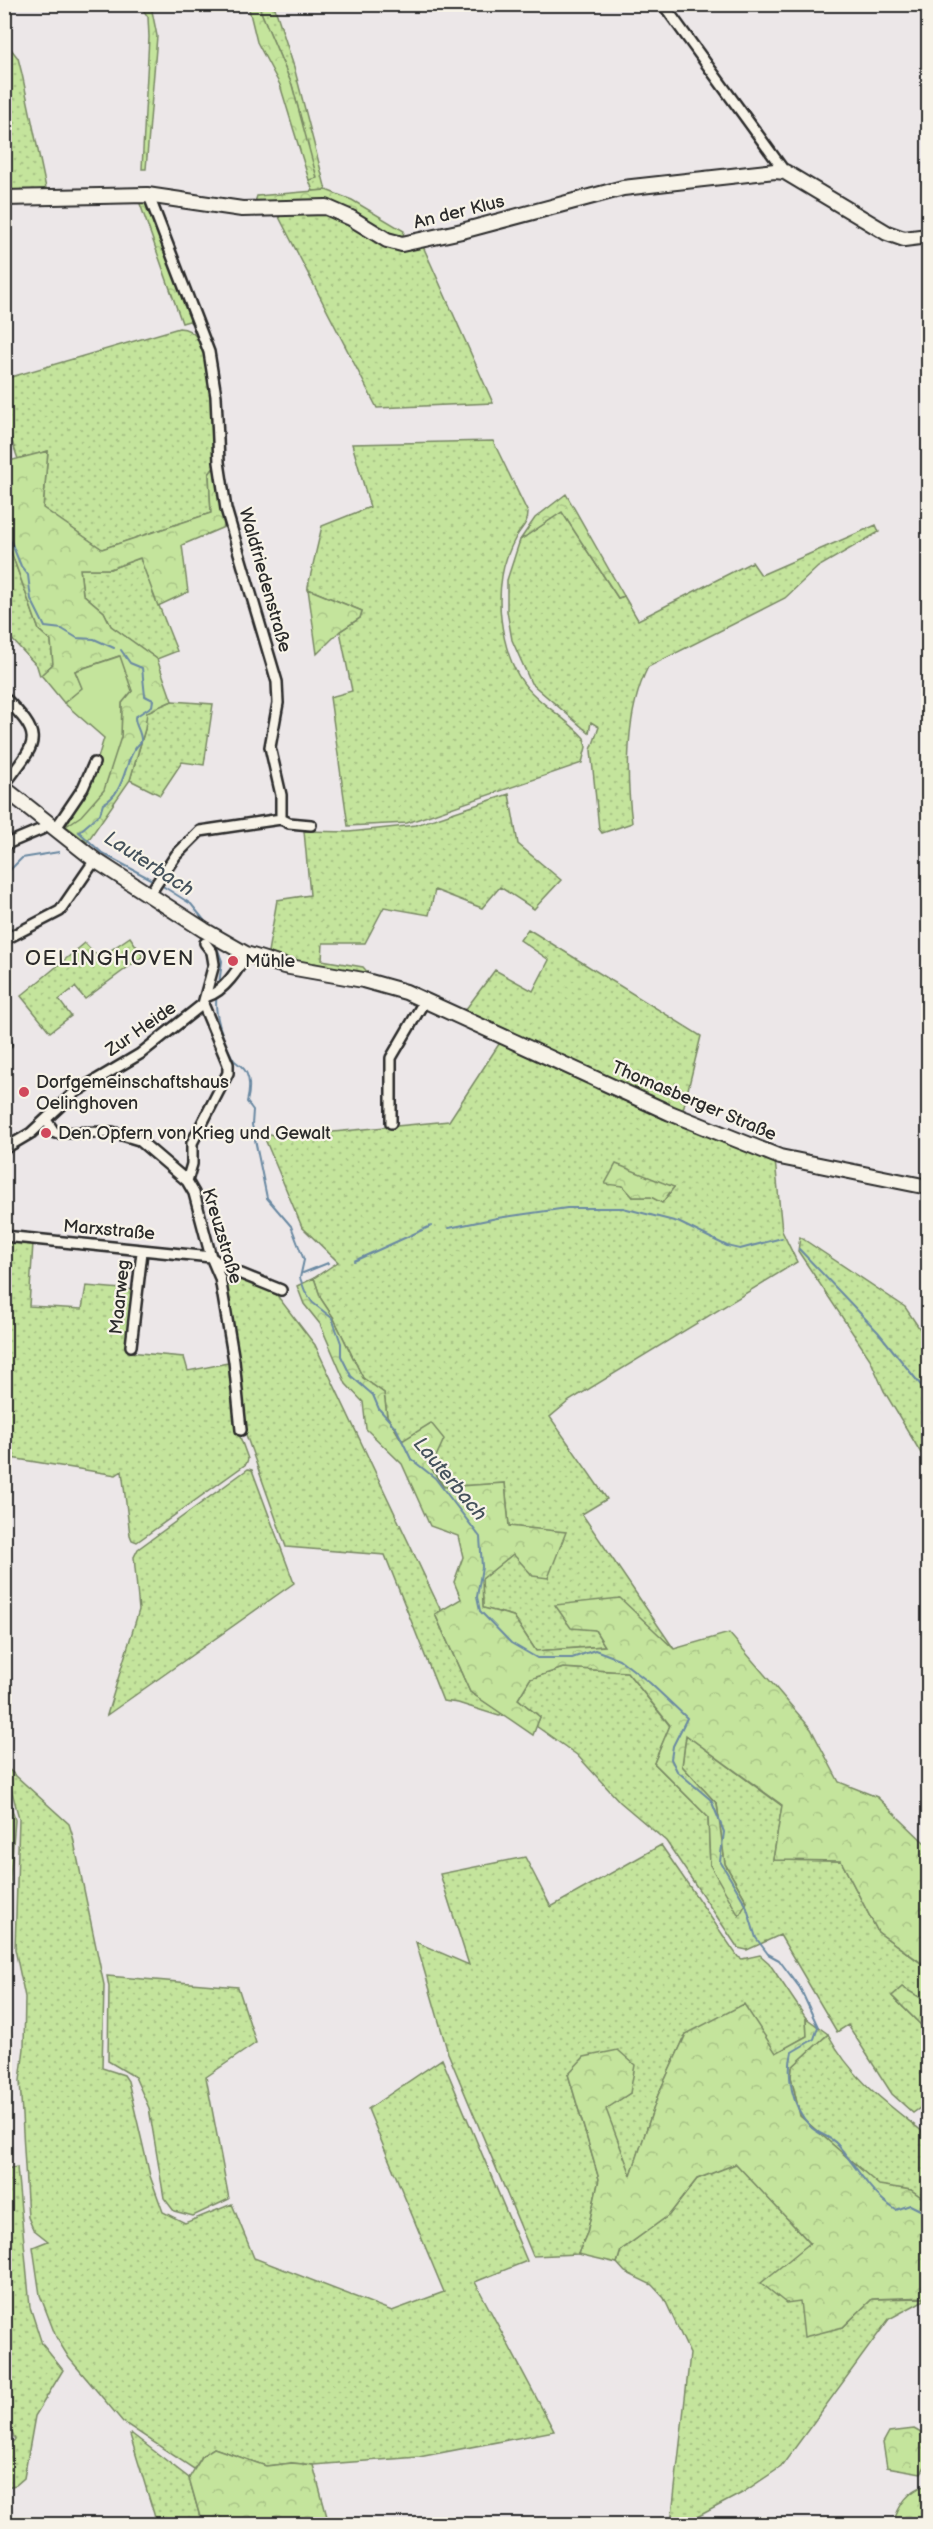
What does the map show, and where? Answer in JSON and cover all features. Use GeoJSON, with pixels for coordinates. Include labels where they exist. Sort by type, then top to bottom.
{"type":"FeatureCollection","features":[{"type":"Feature","properties":{"kind":"main road","name":"An der Klus"},"geometry":{"type":"LineString","coordinates":[[4,198],[149,196],[242,209],[326,207],[351,218],[387,240],[402,244],[462,231],[623,188],[776,171],[785,172]]}},
{"type":"Feature","properties":{"kind":"main road"},"geometry":{"type":"LineString","coordinates":[[785,172],[887,233],[904,239],[928,236]]}},
{"type":"Feature","properties":{"kind":"main road","name":"Thomasberger Straße"},"geometry":{"type":"LineString","coordinates":[[4,787],[95,860],[154,888],[205,937],[222,941],[246,954],[284,966],[363,980],[425,1000],[670,1113],[780,1156],[928,1187]]}},
{"type":"Feature","properties":{"kind":"street"},"geometry":{"type":"LineString","coordinates":[[663,4],[785,172]]}},
{"type":"Feature","properties":{"kind":"street","name":"Waldfriedenstraße"},"geometry":{"type":"LineString","coordinates":[[149,196],[211,363],[219,462],[226,509],[277,682],[278,703],[270,747],[281,795],[281,819]]}},
{"type":"Feature","properties":{"kind":"street"},"geometry":{"type":"LineString","coordinates":[[4,697],[28,722],[34,739],[31,748],[4,787]]}},
{"type":"Feature","properties":{"kind":"street"},"geometry":{"type":"LineString","coordinates":[[4,845],[52,825],[83,788],[93,763]]}},
{"type":"Feature","properties":{"kind":"street"},"geometry":{"type":"LineString","coordinates":[[154,888],[176,855],[200,831],[281,819],[289,823],[311,825]]}},
{"type":"Feature","properties":{"kind":"street"},"geometry":{"type":"LineString","coordinates":[[4,940],[60,911],[95,860]]}},
{"type":"Feature","properties":{"kind":"street"},"geometry":{"type":"LineString","coordinates":[[187,1181],[192,1164],[192,1143],[228,1073],[228,1064],[208,998],[214,964],[212,952],[205,937]]}},
{"type":"Feature","properties":{"kind":"street","name":"Zur Heide"},"geometry":{"type":"LineString","coordinates":[[4,1149],[46,1120],[75,1093],[140,1054],[225,984],[246,954]]}},
{"type":"Feature","properties":{"kind":"street"},"geometry":{"type":"LineString","coordinates":[[391,1123],[391,1058],[425,1000]]}},
{"type":"Feature","properties":{"kind":"street","name":"Kreuzstraße"},"geometry":{"type":"LineString","coordinates":[[46,1120],[55,1133],[112,1132],[139,1140],[187,1181],[194,1192],[211,1257],[222,1288],[241,1430]]}},
{"type":"Feature","properties":{"kind":"street","name":"Marxstraße"},"geometry":{"type":"LineString","coordinates":[[4,1236],[142,1252],[150,1250],[211,1257]]}},
{"type":"Feature","properties":{"kind":"street","name":"Maarweg"},"geometry":{"type":"LineString","coordinates":[[131,1346],[142,1252]]}},
{"type":"Feature","properties":{"kind":"street"},"geometry":{"type":"LineString","coordinates":[[211,1257],[224,1267],[281,1290]]}},
{"type":"Feature","properties":{"kind":"green space"},"geometry":{"type":"Polygon","coordinates":[[[140,5],[160,5],[152,11],[157,36],[146,169],[142,169],[149,37],[148,17],[140,5]]]}},
{"type":"Feature","properties":{"kind":"green space"},"geometry":{"type":"Polygon","coordinates":[[[248,5],[258,5],[292,85],[317,178],[309,180],[280,85],[257,42],[248,5]]]}},
{"type":"Feature","properties":{"kind":"green space"},"geometry":{"type":"Polygon","coordinates":[[[258,5],[274,5],[294,67],[326,190],[313,191],[309,180],[316,178],[292,85],[258,5]]]}},
{"type":"Feature","properties":{"kind":"green space"},"geometry":{"type":"Polygon","coordinates":[[[4,40],[18,58],[47,193],[5,194],[4,40]]]}},
{"type":"Feature","properties":{"kind":"green space"},"geometry":{"type":"Polygon","coordinates":[[[326,190],[352,200],[404,231],[402,240],[390,238],[353,215],[254,205],[257,196],[326,190]]]}},
{"type":"Feature","properties":{"kind":"green space"},"geometry":{"type":"Polygon","coordinates":[[[138,198],[146,200],[196,327],[189,321],[182,323],[138,198]]]}},
{"type":"Feature","properties":{"kind":"green space"},"geometry":{"type":"Polygon","coordinates":[[[326,211],[422,244],[493,403],[377,408],[277,213],[326,211]]]}},
{"type":"Feature","properties":{"kind":"green space"},"geometry":{"type":"Polygon","coordinates":[[[179,328],[192,333],[202,345],[213,386],[216,465],[209,474],[211,513],[102,549],[43,508],[48,451],[18,459],[5,421],[4,379],[179,328]]]}},
{"type":"Feature","properties":{"kind":"green space"},"geometry":{"type":"Polygon","coordinates":[[[493,441],[528,513],[526,523],[509,551],[503,571],[500,606],[504,638],[522,682],[538,699],[584,738],[586,747],[582,763],[407,823],[348,826],[330,697],[352,691],[340,631],[360,618],[362,611],[308,589],[308,586],[322,526],[370,507],[352,444],[493,441]]]}},
{"type":"Feature","properties":{"kind":"green space"},"geometry":{"type":"Polygon","coordinates":[[[48,451],[43,508],[102,549],[211,513],[209,474],[216,465],[224,527],[182,545],[188,592],[158,606],[140,558],[110,569],[80,569],[83,594],[104,612],[111,626],[157,659],[172,701],[147,712],[145,729],[130,780],[87,842],[66,826],[81,815],[121,737],[122,703],[132,691],[119,656],[75,671],[83,689],[64,703],[41,675],[53,664],[51,641],[39,630],[10,549],[5,544],[5,462],[48,451]]]}},
{"type":"Feature","properties":{"kind":"green space"},"geometry":{"type":"Polygon","coordinates":[[[566,494],[624,596],[618,598],[562,512],[520,540],[535,518],[566,494]]]}},
{"type":"Feature","properties":{"kind":"green space"},"geometry":{"type":"Polygon","coordinates":[[[562,512],[618,598],[624,596],[638,620],[752,562],[761,575],[876,525],[879,532],[818,567],[785,598],[648,667],[640,685],[631,723],[628,764],[632,823],[602,833],[599,829],[591,750],[599,727],[591,722],[589,733],[531,683],[512,640],[507,611],[507,580],[520,540],[562,512]]]}},
{"type":"Feature","properties":{"kind":"green space"},"geometry":{"type":"Polygon","coordinates":[[[4,544],[10,549],[39,630],[51,641],[53,664],[40,676],[37,666],[5,632],[4,544]]]}},
{"type":"Feature","properties":{"kind":"green space"},"geometry":{"type":"Polygon","coordinates":[[[140,558],[177,651],[157,659],[111,626],[104,612],[83,594],[80,569],[110,569],[140,558]]]}},
{"type":"Feature","properties":{"kind":"green space"},"geometry":{"type":"Polygon","coordinates":[[[308,589],[362,611],[360,618],[340,631],[317,654],[308,589]]]}},
{"type":"Feature","properties":{"kind":"green space"},"geometry":{"type":"Polygon","coordinates":[[[120,656],[132,691],[122,703],[121,737],[104,790],[81,816],[66,826],[92,778],[104,738],[64,703],[82,688],[75,671],[120,656]]]}},
{"type":"Feature","properties":{"kind":"green space"},"geometry":{"type":"Polygon","coordinates":[[[172,701],[213,704],[204,765],[182,762],[160,795],[130,780],[145,729],[146,712],[172,701]]]}},
{"type":"Feature","properties":{"kind":"green space"},"geometry":{"type":"Polygon","coordinates":[[[509,794],[518,844],[561,880],[534,909],[500,887],[482,908],[435,890],[429,915],[384,907],[365,943],[323,943],[322,960],[363,967],[371,976],[287,960],[268,952],[277,900],[310,895],[304,831],[349,832],[416,825],[509,794]]]}},
{"type":"Feature","properties":{"kind":"green space"},"geometry":{"type":"Polygon","coordinates":[[[528,929],[701,1036],[682,1114],[468,1016],[466,1009],[495,970],[533,991],[549,960],[520,940],[528,929]]]}},
{"type":"Feature","properties":{"kind":"green space"},"geometry":{"type":"Polygon","coordinates":[[[130,937],[143,956],[85,999],[75,987],[59,1000],[71,1016],[50,1032],[21,996],[85,943],[99,958],[130,937]]]}},
{"type":"Feature","properties":{"kind":"green space"},"geometry":{"type":"Polygon","coordinates":[[[501,1041],[775,1160],[782,1231],[797,1262],[569,1401],[550,1417],[607,1499],[582,1514],[674,1649],[619,1598],[595,1630],[605,1646],[536,1651],[513,1616],[483,1608],[482,1579],[514,1553],[533,1576],[509,1526],[505,1483],[444,1487],[431,1468],[403,1441],[387,1416],[384,1393],[363,1378],[333,1317],[321,1299],[314,1278],[338,1262],[302,1227],[262,1132],[280,1137],[449,1121],[501,1041]],[[623,1186],[633,1197],[651,1197],[662,1202],[674,1187],[623,1186]]]}},
{"type":"Feature","properties":{"kind":"green space"},"geometry":{"type":"Polygon","coordinates":[[[616,1164],[674,1187],[662,1203],[651,1197],[633,1197],[623,1186],[605,1184],[616,1164]]]}},
{"type":"Feature","properties":{"kind":"green space"},"geometry":{"type":"Polygon","coordinates":[[[800,1237],[905,1307],[928,1341],[928,1465],[884,1391],[870,1359],[798,1251],[800,1237]]]}},
{"type":"Feature","properties":{"kind":"green space"},"geometry":{"type":"Polygon","coordinates":[[[8,1241],[33,1243],[29,1306],[82,1309],[86,1286],[133,1290],[128,1352],[184,1357],[188,1371],[233,1362],[239,1434],[248,1459],[246,1464],[137,1542],[132,1540],[130,1535],[122,1471],[116,1475],[5,1457],[4,1287],[8,1241]]]}},
{"type":"Feature","properties":{"kind":"green space"},"geometry":{"type":"Polygon","coordinates":[[[231,1274],[276,1294],[315,1345],[441,1611],[435,1614],[470,1692],[505,1715],[499,1716],[458,1703],[443,1701],[385,1555],[286,1547],[244,1429],[222,1278],[231,1274]]]}},
{"type":"Feature","properties":{"kind":"green space"},"geometry":{"type":"Polygon","coordinates":[[[314,1278],[321,1299],[333,1317],[363,1378],[384,1393],[387,1416],[402,1441],[431,1423],[444,1439],[431,1468],[443,1487],[505,1483],[509,1526],[566,1532],[548,1578],[533,1576],[513,1554],[482,1579],[483,1608],[513,1616],[536,1651],[605,1646],[595,1630],[571,1628],[555,1605],[620,1598],[674,1649],[729,1633],[811,1729],[839,1782],[877,1797],[928,1846],[928,1964],[926,1966],[878,1932],[841,1861],[773,1860],[782,1805],[686,1735],[682,1766],[717,1804],[725,1864],[747,1902],[739,1916],[710,1865],[708,1817],[654,1763],[670,1725],[627,1672],[563,1668],[530,1679],[518,1699],[540,1717],[533,1735],[470,1692],[435,1614],[461,1599],[454,1582],[463,1557],[458,1536],[430,1526],[402,1464],[366,1429],[363,1402],[346,1384],[320,1324],[304,1304],[297,1286],[314,1278]]]}},
{"type":"Feature","properties":{"kind":"green space"},"geometry":{"type":"Polygon","coordinates":[[[248,1469],[252,1470],[294,1583],[107,1715],[139,1610],[134,1557],[138,1549],[248,1469]]]}},
{"type":"Feature","properties":{"kind":"green space"},"geometry":{"type":"Polygon","coordinates":[[[563,1668],[627,1672],[670,1726],[654,1763],[708,1817],[710,1865],[747,1902],[725,1864],[717,1804],[682,1766],[686,1735],[782,1806],[773,1860],[841,1861],[878,1932],[925,1966],[928,1964],[928,2002],[902,1988],[892,1996],[928,2032],[928,2102],[913,2113],[892,2094],[848,2025],[837,2032],[780,1935],[747,1950],[738,1948],[666,1841],[620,1802],[577,1755],[536,1726],[540,1717],[518,1699],[530,1679],[563,1668]]]}},
{"type":"Feature","properties":{"kind":"green space"},"geometry":{"type":"Polygon","coordinates":[[[5,1766],[69,1824],[104,1985],[102,2068],[124,2075],[128,2081],[150,2176],[163,2212],[185,2223],[232,2204],[254,2258],[392,2311],[444,2292],[368,2109],[442,2059],[527,2261],[475,2282],[554,2431],[419,2457],[313,2465],[292,2463],[266,2466],[214,2448],[203,2455],[194,2469],[123,2422],[69,2358],[56,2337],[40,2295],[33,2247],[48,2241],[33,2229],[28,2217],[20,2081],[24,2048],[25,1997],[15,1949],[19,1818],[5,1766]]]}},
{"type":"Feature","properties":{"kind":"green space"},"geometry":{"type":"Polygon","coordinates":[[[7,1792],[15,1820],[10,1880],[4,1875],[7,1792]]]}},
{"type":"Feature","properties":{"kind":"green space"},"geometry":{"type":"Polygon","coordinates":[[[661,1845],[738,1957],[742,1959],[760,1955],[769,1963],[806,2018],[807,2036],[776,2054],[686,2034],[658,2095],[631,2176],[605,2109],[630,2093],[568,2074],[599,2179],[587,2233],[578,2254],[533,2256],[448,2053],[416,1942],[469,1965],[440,1874],[525,1857],[551,1907],[661,1845]]]}},
{"type":"Feature","properties":{"kind":"green space"},"geometry":{"type":"Polygon","coordinates":[[[4,1875],[10,1880],[6,1963],[4,1962],[4,1875]]]}},
{"type":"Feature","properties":{"kind":"green space"},"geometry":{"type":"Polygon","coordinates":[[[107,1976],[238,1987],[256,2043],[206,2077],[229,2199],[193,2216],[174,2211],[164,2198],[149,2108],[135,2077],[108,2061],[109,1987],[107,1976]]]}},
{"type":"Feature","properties":{"kind":"green space"},"geometry":{"type":"Polygon","coordinates":[[[902,1987],[928,2002],[928,2032],[892,1996],[902,1987]]]}},
{"type":"Feature","properties":{"kind":"green space"},"geometry":{"type":"Polygon","coordinates":[[[744,2004],[776,2053],[807,2036],[806,2018],[828,2034],[792,2067],[791,2077],[800,2116],[879,2185],[911,2190],[928,2202],[928,2297],[872,2299],[843,2327],[804,2337],[800,2301],[786,2303],[761,2283],[810,2243],[736,2164],[697,2179],[669,2215],[621,2250],[617,2263],[578,2254],[587,2233],[599,2179],[568,2074],[584,2057],[618,2050],[635,2065],[630,2093],[606,2109],[631,2175],[658,2095],[686,2034],[744,2004]]]}},
{"type":"Feature","properties":{"kind":"green space"},"geometry":{"type":"Polygon","coordinates":[[[828,2034],[838,2051],[872,2091],[928,2136],[928,2202],[911,2190],[879,2186],[800,2116],[791,2077],[792,2067],[828,2034]]]}},
{"type":"Feature","properties":{"kind":"green space"},"geometry":{"type":"Polygon","coordinates":[[[736,2163],[810,2243],[801,2301],[843,2327],[872,2299],[928,2298],[889,2319],[781,2467],[742,2493],[684,2524],[671,2524],[690,2354],[664,2298],[652,2285],[625,2272],[617,2263],[621,2250],[669,2215],[697,2179],[736,2163]]]}},
{"type":"Feature","properties":{"kind":"green space"},"geometry":{"type":"Polygon","coordinates":[[[17,2167],[30,2307],[42,2344],[63,2370],[35,2416],[24,2478],[16,2485],[5,2487],[5,2446],[15,2440],[5,2412],[5,2169],[17,2167]]]}},
{"type":"Feature","properties":{"kind":"green space"},"geometry":{"type":"Polygon","coordinates":[[[914,2429],[928,2437],[928,2462],[921,2473],[887,2467],[883,2443],[889,2432],[914,2429]]]}},
{"type":"Feature","properties":{"kind":"green space"},"geometry":{"type":"Polygon","coordinates":[[[132,2434],[189,2478],[202,2524],[157,2524],[130,2435],[132,2434]]]}},
{"type":"Feature","properties":{"kind":"green space"},"geometry":{"type":"Polygon","coordinates":[[[214,2448],[266,2466],[292,2463],[313,2465],[329,2524],[202,2524],[189,2478],[203,2455],[214,2448]]]}},
{"type":"Feature","properties":{"kind":"green space"},"geometry":{"type":"Polygon","coordinates":[[[928,2484],[928,2524],[893,2524],[905,2499],[915,2490],[928,2484]]]}},
{"type":"Feature","properties":{"kind":"waterway","name":"Lauterbach"},"geometry":{"type":"LineString","coordinates":[[4,513],[9,537],[21,566],[28,575],[31,599],[45,627],[62,629],[77,638],[94,639],[114,648]]}},
{"type":"Feature","properties":{"kind":"waterway","name":"Lauterbach"},"geometry":{"type":"LineString","coordinates":[[121,650],[130,663],[142,668],[145,696],[153,700],[152,706],[135,717],[141,742],[131,757],[117,791],[103,804],[100,814],[79,832],[102,853],[156,882]]}},
{"type":"Feature","properties":{"kind":"waterway"},"geometry":{"type":"LineString","coordinates":[[4,876],[22,858],[59,852]]}},
{"type":"Feature","properties":{"kind":"waterway","name":"Lauterbach"},"geometry":{"type":"LineString","coordinates":[[161,885],[191,904],[208,925]]}},
{"type":"Feature","properties":{"kind":"waterway","name":"Lauterbach"},"geometry":{"type":"LineString","coordinates":[[215,942],[222,961],[219,985]]}},
{"type":"Feature","properties":{"kind":"waterway","name":"Lauterbach"},"geometry":{"type":"LineString","coordinates":[[217,994],[216,1009],[222,1035],[233,1059],[245,1070],[248,1079],[247,1102],[253,1110],[252,1125],[267,1198],[291,1226],[304,1260],[300,1278],[305,1291],[313,1303],[332,1318],[341,1343],[341,1356],[351,1376],[373,1395],[379,1409],[396,1428],[411,1459],[435,1478],[480,1537],[482,1567],[477,1597],[480,1611],[511,1643],[537,1658],[572,1658],[595,1650],[619,1659],[650,1683],[687,1718],[673,1746],[671,1759],[677,1771],[711,1800],[724,1832],[720,1861],[746,1905],[756,1938],[768,1954],[779,1960],[800,1988],[818,2027],[814,2039],[792,2052],[790,2081],[799,2110],[813,2129],[837,2144],[871,2188],[886,2203],[896,2210],[910,2205],[928,2214]]}},
{"type":"Feature","properties":{"kind":"waterway"},"geometry":{"type":"LineString","coordinates":[[449,1228],[497,1218],[567,1208],[623,1208],[678,1222],[727,1246],[740,1249],[782,1238]]}},
{"type":"Feature","properties":{"kind":"waterway"},"geometry":{"type":"LineString","coordinates":[[354,1261],[431,1226]]}},
{"type":"Feature","properties":{"kind":"waterway"},"geometry":{"type":"LineString","coordinates":[[799,1249],[878,1332],[928,1394]]}},
{"type":"Feature","properties":{"kind":"waterway"},"geometry":{"type":"LineString","coordinates":[[303,1273],[328,1263]]}},
{"type":"Feature","properties":{"kind":"place","name":"Mühle"},"geometry":{"type":"Point","coordinates":[233,961]}},
{"type":"Feature","properties":{"kind":"place","name":"Dorfgemeinschaftshaus Oelinghoven"},"geometry":{"type":"Point","coordinates":[24,1092]}},
{"type":"Feature","properties":{"kind":"place","name":"Den Opfern von Krieg und Gewalt"},"geometry":{"type":"Point","coordinates":[46,1133]}},
{"type":"Feature","properties":{"kind":"district","name":"OELINGHOVEN"},"geometry":{"type":"Point","coordinates":[110,958]}}]}
